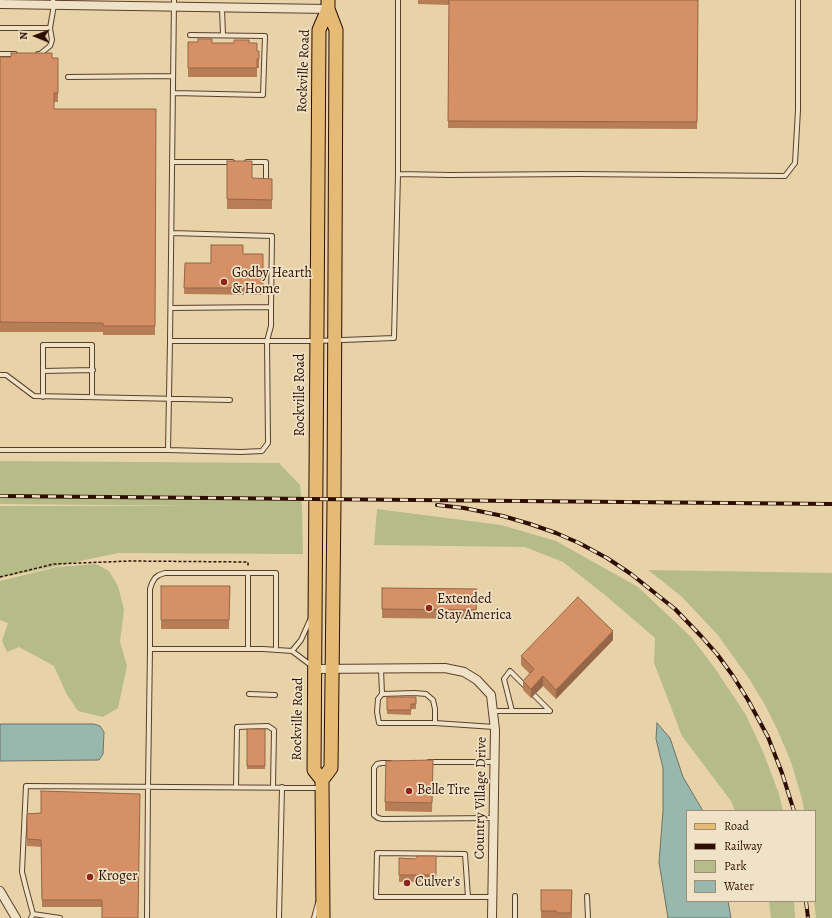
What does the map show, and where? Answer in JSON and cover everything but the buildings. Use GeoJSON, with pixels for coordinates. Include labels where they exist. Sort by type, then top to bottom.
{"type":"FeatureCollection","features":[{"type":"Feature","properties":{"kind":"main road","name":"Rockville Road"},"geometry":{"type":"LineString","coordinates":[[322,918],[322,784],[331,768],[335,340],[336,30],[328,5]]}},
{"type":"Feature","properties":{"kind":"main road","name":"Rockville Road"},"geometry":{"type":"LineString","coordinates":[[322,784],[314,770],[319,30],[328,5]]}},
{"type":"Feature","properties":{"kind":"street"},"geometry":{"type":"LineString","coordinates":[[0,4],[54,2],[174,3],[222,8],[328,5]]}},
{"type":"Feature","properties":{"kind":"street","name":"Country Village Drive"},"geometry":{"type":"LineString","coordinates":[[315,669],[445,668],[464,672],[477,680],[491,695],[494,727],[492,918]]}},
{"type":"Feature","properties":{"kind":"street"},"geometry":{"type":"LineString","coordinates":[[0,891],[16,918]]}},
{"type":"Feature","properties":{"kind":"lane"},"geometry":{"type":"LineString","coordinates":[[170,341],[318,341],[394,338],[398,174],[398,0]]}},
{"type":"Feature","properties":{"kind":"lane"},"geometry":{"type":"LineString","coordinates":[[398,174],[785,176],[795,163],[798,110],[798,0]]}},
{"type":"Feature","properties":{"kind":"lane"},"geometry":{"type":"LineString","coordinates":[[34,54],[40,54],[50,46],[52,40],[50,28],[54,2]]}},
{"type":"Feature","properties":{"kind":"lane"},"geometry":{"type":"LineString","coordinates":[[168,450],[174,3]]}},
{"type":"Feature","properties":{"kind":"lane"},"geometry":{"type":"LineString","coordinates":[[222,8],[223,35]]}},
{"type":"Feature","properties":{"kind":"lane"},"geometry":{"type":"LineString","coordinates":[[0,28],[50,28]]}},
{"type":"Feature","properties":{"kind":"lane"},"geometry":{"type":"LineString","coordinates":[[173,94],[263,96],[264,36],[190,34]]}},
{"type":"Feature","properties":{"kind":"lane"},"geometry":{"type":"LineString","coordinates":[[0,54],[20,54]]}},
{"type":"Feature","properties":{"kind":"lane"},"geometry":{"type":"LineString","coordinates":[[68,77],[173,76]]}},
{"type":"Feature","properties":{"kind":"lane"},"geometry":{"type":"LineString","coordinates":[[172,162],[235,162]]}},
{"type":"Feature","properties":{"kind":"lane"},"geometry":{"type":"LineString","coordinates":[[243,162],[266,162],[266,181]]}},
{"type":"Feature","properties":{"kind":"lane"},"geometry":{"type":"LineString","coordinates":[[0,450],[262,451],[268,443],[267,341],[271,326],[272,236],[172,233]]}},
{"type":"Feature","properties":{"kind":"lane"},"geometry":{"type":"LineString","coordinates":[[171,308],[271,307]]}},
{"type":"Feature","properties":{"kind":"lane"},"geometry":{"type":"LineString","coordinates":[[43,397],[43,345],[92,345],[92,397]]}},
{"type":"Feature","properties":{"kind":"lane"},"geometry":{"type":"LineString","coordinates":[[43,370],[93,370]]}},
{"type":"Feature","properties":{"kind":"lane"},"geometry":{"type":"LineString","coordinates":[[0,375],[6,375],[34,396],[43,397],[230,400]]}},
{"type":"Feature","properties":{"kind":"lane"},"geometry":{"type":"LineString","coordinates":[[147,918],[150,589],[152,582],[159,575],[165,573],[276,573],[276,650]]}},
{"type":"Feature","properties":{"kind":"lane"},"geometry":{"type":"LineString","coordinates":[[248,573],[248,649]]}},
{"type":"Feature","properties":{"kind":"lane"},"geometry":{"type":"LineString","coordinates":[[292,650],[301,640],[316,609]]}},
{"type":"Feature","properties":{"kind":"lane"},"geometry":{"type":"LineString","coordinates":[[150,650],[292,650],[315,669]]}},
{"type":"Feature","properties":{"kind":"lane"},"geometry":{"type":"LineString","coordinates":[[382,669],[382,694],[378,699],[377,712],[379,723],[435,723],[494,727]]}},
{"type":"Feature","properties":{"kind":"lane"},"geometry":{"type":"LineString","coordinates":[[512,711],[504,678],[510,671],[526,687]]}},
{"type":"Feature","properties":{"kind":"lane"},"geometry":{"type":"LineString","coordinates":[[248,694],[276,695]]}},
{"type":"Feature","properties":{"kind":"lane"},"geometry":{"type":"LineString","coordinates":[[382,694],[426,694],[433,700],[435,709],[435,723]]}},
{"type":"Feature","properties":{"kind":"lane"},"geometry":{"type":"LineString","coordinates":[[492,711],[550,711],[534,695]]}},
{"type":"Feature","properties":{"kind":"lane"},"geometry":{"type":"LineString","coordinates":[[236,787],[237,726],[268,726],[274,730],[273,787]]}},
{"type":"Feature","properties":{"kind":"lane"},"geometry":{"type":"LineString","coordinates":[[427,762],[494,762]]}},
{"type":"Feature","properties":{"kind":"lane"},"geometry":{"type":"LineString","coordinates":[[397,763],[377,764],[374,768],[374,815],[378,818],[494,818]]}},
{"type":"Feature","properties":{"kind":"lane"},"geometry":{"type":"LineString","coordinates":[[60,918],[32,916],[22,872],[26,786],[282,787],[322,784]]}},
{"type":"Feature","properties":{"kind":"lane"},"geometry":{"type":"LineString","coordinates":[[279,918],[282,787]]}},
{"type":"Feature","properties":{"kind":"lane"},"geometry":{"type":"LineString","coordinates":[[468,897],[465,854],[377,853],[376,897],[468,897],[492,897]]}},
{"type":"Feature","properties":{"kind":"lane"},"geometry":{"type":"LineString","coordinates":[[314,918],[322,887]]}},
{"type":"Feature","properties":{"kind":"lane"},"geometry":{"type":"LineString","coordinates":[[515,896],[515,918]]}},
{"type":"Feature","properties":{"kind":"lane"},"geometry":{"type":"LineString","coordinates":[[588,896],[588,918]]}},
{"type":"Feature","properties":{"kind":"path"},"geometry":{"type":"LineString","coordinates":[[0,577],[54,564],[131,561],[248,562],[248,573]]}},
{"type":"Feature","properties":{"kind":"green space"},"geometry":{"type":"Polygon","coordinates":[[[0,461],[279,463],[300,485],[303,554],[118,553],[0,578],[0,506],[200,506],[0,504],[0,461]]]}},
{"type":"Feature","properties":{"kind":"green space"},"geometry":{"type":"Polygon","coordinates":[[[377,509],[501,525],[556,541],[638,587],[691,637],[714,667],[746,715],[764,754],[779,794],[783,810],[735,810],[731,801],[682,736],[654,663],[655,638],[605,595],[563,562],[525,547],[374,545],[377,509]]]}},
{"type":"Feature","properties":{"kind":"green space"},"geometry":{"type":"Polygon","coordinates":[[[96,564],[109,571],[118,586],[124,610],[120,642],[127,666],[118,708],[103,717],[78,711],[66,693],[54,666],[19,647],[7,652],[2,641],[8,623],[0,620],[0,581],[57,567],[96,564]]]}},
{"type":"Feature","properties":{"kind":"green space"},"geometry":{"type":"Polygon","coordinates":[[[648,570],[832,573],[832,918],[816,918],[814,902],[816,902],[816,810],[804,810],[791,762],[765,705],[750,680],[717,634],[681,596],[648,570]]]}},
{"type":"Feature","properties":{"kind":"green space"},"geometry":{"type":"Polygon","coordinates":[[[769,902],[794,902],[795,918],[771,918],[769,902]]]}},
{"type":"Feature","properties":{"kind":"water"},"geometry":{"type":"Polygon","coordinates":[[[657,723],[670,738],[683,777],[702,810],[686,810],[686,902],[728,902],[731,918],[668,918],[659,862],[663,811],[663,768],[656,739],[657,723]]]}},
{"type":"Feature","properties":{"kind":"water"},"geometry":{"type":"Polygon","coordinates":[[[1,724],[94,724],[100,726],[104,732],[103,754],[99,760],[0,761],[1,724]]]}},
{"type":"Feature","properties":{"kind":"railway"},"geometry":{"type":"LineString","coordinates":[[0,496],[832,504]]}},
{"type":"Feature","properties":{"kind":"railway"},"geometry":{"type":"LineString","coordinates":[[437,505],[464,508],[503,516],[556,533],[579,543],[607,558],[631,574],[675,609],[717,654],[748,700],[768,737],[782,773],[794,810]]}},
{"type":"Feature","properties":{"kind":"railway"},"geometry":{"type":"LineString","coordinates":[[806,902],[808,918]]}},
{"type":"Feature","properties":{"kind":"place","name":"Godby Hearth & Home"},"geometry":{"type":"Point","coordinates":[224,282]}},
{"type":"Feature","properties":{"kind":"place","name":"Extended Stay America"},"geometry":{"type":"Point","coordinates":[429,608]}},
{"type":"Feature","properties":{"kind":"place","name":"Belle Tire"},"geometry":{"type":"Point","coordinates":[409,791]}},
{"type":"Feature","properties":{"kind":"place","name":"Kroger"},"geometry":{"type":"Point","coordinates":[90,877]}},
{"type":"Feature","properties":{"kind":"place","name":"Culver's"},"geometry":{"type":"Point","coordinates":[407,883]}}]}
